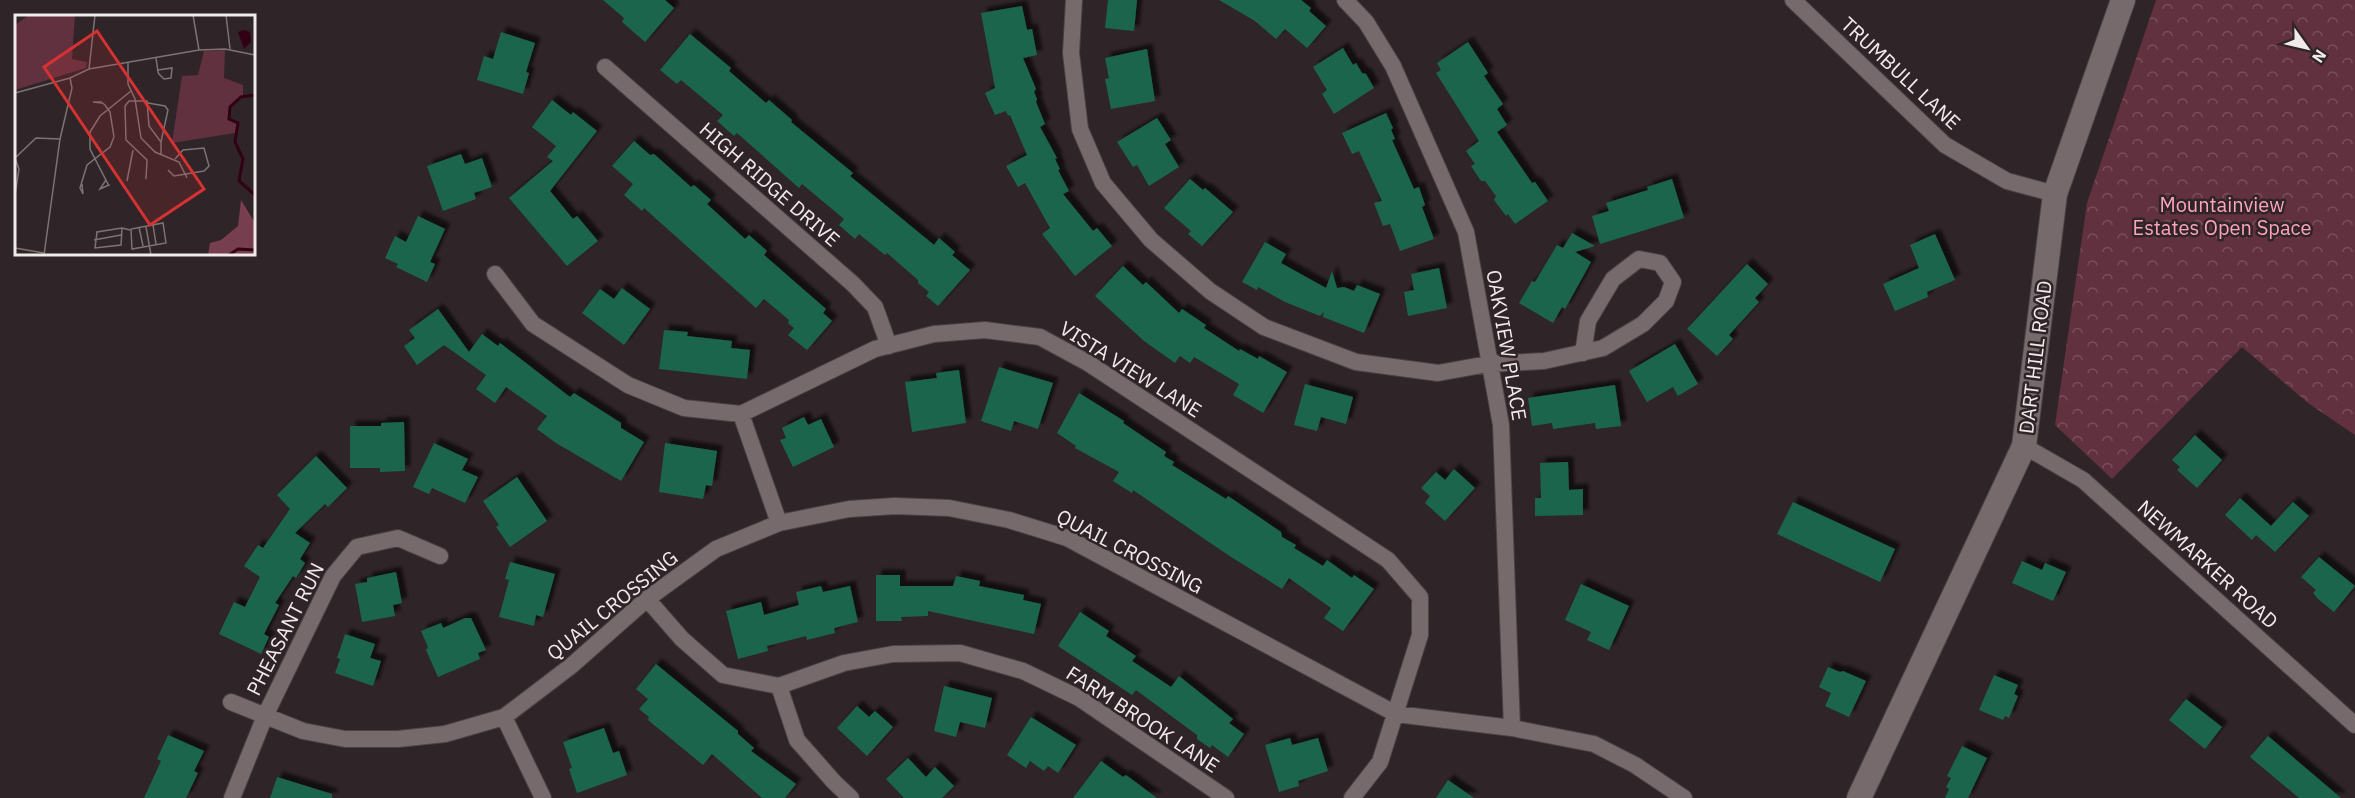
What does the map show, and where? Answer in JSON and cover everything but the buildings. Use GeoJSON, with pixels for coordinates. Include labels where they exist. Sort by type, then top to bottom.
{"type":"FeatureCollection","features":[{"type":"Feature","properties":{"kind":"main road","name":"DART HILL ROAD"},"geometry":{"type":"LineString","coordinates":[[1859,798],[2024,446],[2055,194],[2123,0]]}},
{"type":"Feature","properties":{"kind":"street"},"geometry":{"type":"LineString","coordinates":[[1074,0],[1071,53],[1080,129],[1103,183],[1151,240],[1210,291],[1264,327],[1356,362],[1438,374],[1488,364],[1544,361],[1583,353],[1603,348],[1643,324],[1666,301],[1672,282],[1660,263],[1639,259],[1613,279],[1588,321],[1583,353]]}},
{"type":"Feature","properties":{"kind":"street","name":"OAKVIEW PLACE"},"geometry":{"type":"LineString","coordinates":[[1345,0],[1366,22],[1393,66],[1466,232],[1488,364],[1501,424],[1512,728]]}},
{"type":"Feature","properties":{"kind":"street","name":"TRUMBULL LANE"},"geometry":{"type":"LineString","coordinates":[[1793,0],[1944,145],[2007,181],[2055,194]]}},
{"type":"Feature","properties":{"kind":"street","name":"HIGH RIDGE DRIVE"},"geometry":{"type":"LineString","coordinates":[[604,67],[853,284],[875,308],[889,346]]}},
{"type":"Feature","properties":{"kind":"street"},"geometry":{"type":"LineString","coordinates":[[495,274],[533,324],[628,385],[684,408],[741,414],[779,523]]}},
{"type":"Feature","properties":{"kind":"street","name":"VISTA VIEW LANE"},"geometry":{"type":"LineString","coordinates":[[741,414],[876,349],[934,334],[985,330],[1040,337],[1088,363],[1388,560],[1420,597],[1420,635],[1396,714]]}},
{"type":"Feature","properties":{"kind":"street","name":"NEWMARKER ROAD"},"geometry":{"type":"LineString","coordinates":[[2024,446],[2083,480],[2355,725]]}},
{"type":"Feature","properties":{"kind":"street","name":"QUAIL CROSSING"},"geometry":{"type":"LineString","coordinates":[[231,702],[303,730],[345,739],[398,739],[445,734],[504,717],[571,666],[646,599],[716,549],[779,523],[849,509],[895,506],[950,508],[1008,520],[1067,538],[1396,714],[1512,728],[1594,744],[1635,765],[1684,798]]}},
{"type":"Feature","properties":{"kind":"street","name":"PHEASANT RUN"},"geometry":{"type":"LineString","coordinates":[[232,798],[265,716],[333,576],[357,547],[398,538],[440,556]]}},
{"type":"Feature","properties":{"kind":"street"},"geometry":{"type":"LineString","coordinates":[[646,599],[682,639],[723,675],[779,686],[797,740],[851,798]]}},
{"type":"Feature","properties":{"kind":"street","name":"FARM BROOK LANE"},"geometry":{"type":"LineString","coordinates":[[779,686],[844,663],[893,654],[960,653],[1023,671],[1079,698],[1226,798]]}},
{"type":"Feature","properties":{"kind":"street"},"geometry":{"type":"LineString","coordinates":[[1352,798],[1380,762],[1396,714]]}},
{"type":"Feature","properties":{"kind":"street"},"geometry":{"type":"LineString","coordinates":[[504,717],[543,798]]}},
{"type":"Feature","properties":{"kind":"green space","name":"Mountainview Estates Open Space"},"geometry":{"type":"Polygon","coordinates":[[[2156,0],[2355,0],[2355,435],[2308,403],[2242,347],[2112,479],[2055,425],[2087,203],[2156,0]]]}}]}
